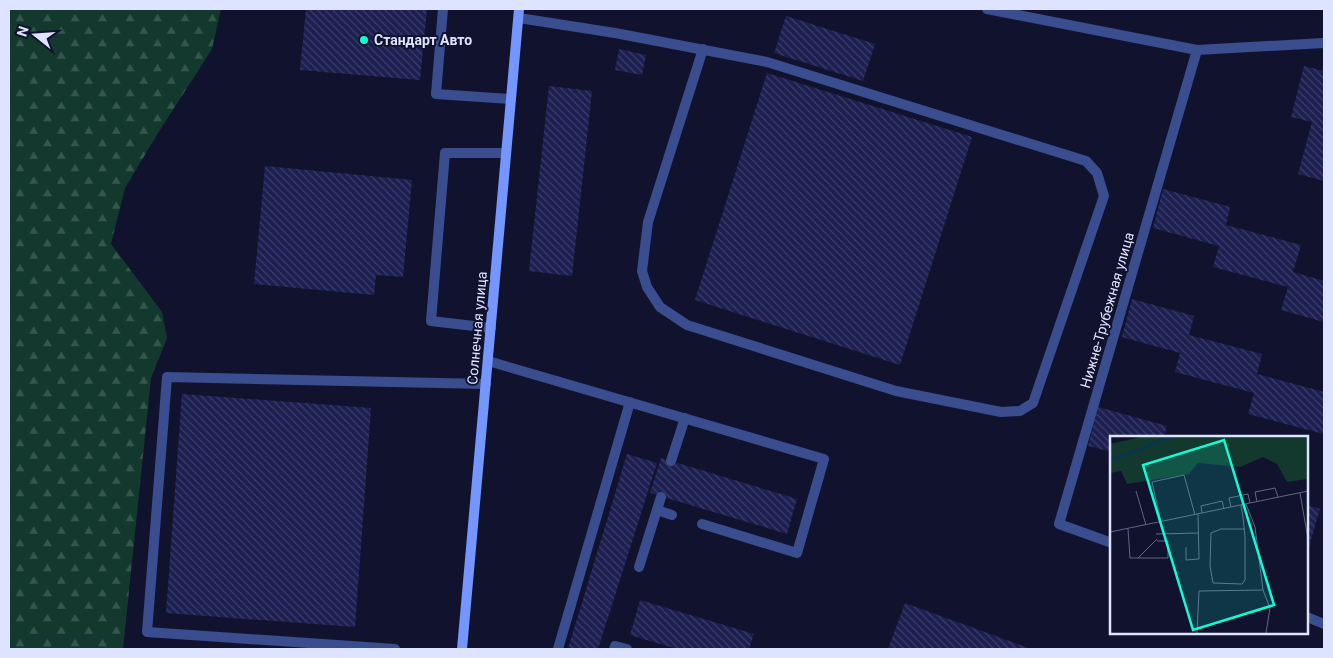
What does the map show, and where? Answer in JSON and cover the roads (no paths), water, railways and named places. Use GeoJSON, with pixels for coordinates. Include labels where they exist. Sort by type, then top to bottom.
{"type":"FeatureCollection","features":[{"type":"Feature","properties":{"kind":"main road","name":"Солнечная улица"},"geometry":{"type":"LineString","coordinates":[[462,649],[519,13]]}},
{"type":"Feature","properties":{"kind":"street"},"geometry":{"type":"LineString","coordinates":[[443,9],[436,94],[511,99]]}},
{"type":"Feature","properties":{"kind":"street"},"geometry":{"type":"LineString","coordinates":[[987,9],[1196,50],[1324,42]]}},
{"type":"Feature","properties":{"kind":"street"},"geometry":{"type":"LineString","coordinates":[[519,13],[615,33],[703,49],[767,62],[1086,161],[1097,173],[1104,196],[1033,403],[1020,411],[1001,412],[896,391],[687,325],[660,307],[647,287],[642,272],[648,222],[703,49]]}},
{"type":"Feature","properties":{"kind":"street","name":"Нижне-Трубежная улица"},"geometry":{"type":"LineString","coordinates":[[1110,542],[1059,524],[1196,50]]}},
{"type":"Feature","properties":{"kind":"street"},"geometry":{"type":"LineString","coordinates":[[491,328],[431,321],[444,153],[506,153]]}},
{"type":"Feature","properties":{"kind":"street"},"geometry":{"type":"LineString","coordinates":[[488,361],[824,458],[797,553],[702,524]]}},
{"type":"Feature","properties":{"kind":"street"},"geometry":{"type":"LineString","coordinates":[[395,649],[147,632],[167,377],[486,384]]}},
{"type":"Feature","properties":{"kind":"street"},"geometry":{"type":"LineString","coordinates":[[558,649],[630,402]]}},
{"type":"Feature","properties":{"kind":"street"},"geometry":{"type":"LineString","coordinates":[[671,461],[685,418]]}},
{"type":"Feature","properties":{"kind":"street"},"geometry":{"type":"LineString","coordinates":[[639,567],[661,497]]}},
{"type":"Feature","properties":{"kind":"street"},"geometry":{"type":"LineString","coordinates":[[657,510],[672,515]]}},
{"type":"Feature","properties":{"kind":"street"},"geometry":{"type":"LineString","coordinates":[[1308,617],[1324,624]]}},
{"type":"Feature","properties":{"kind":"street"},"geometry":{"type":"LineString","coordinates":[[614,649],[615,646],[627,649]]}},
{"type":"Feature","properties":{"kind":"place","name":"Стандарт Авто"},"geometry":{"type":"Point","coordinates":[364,40]}}]}
